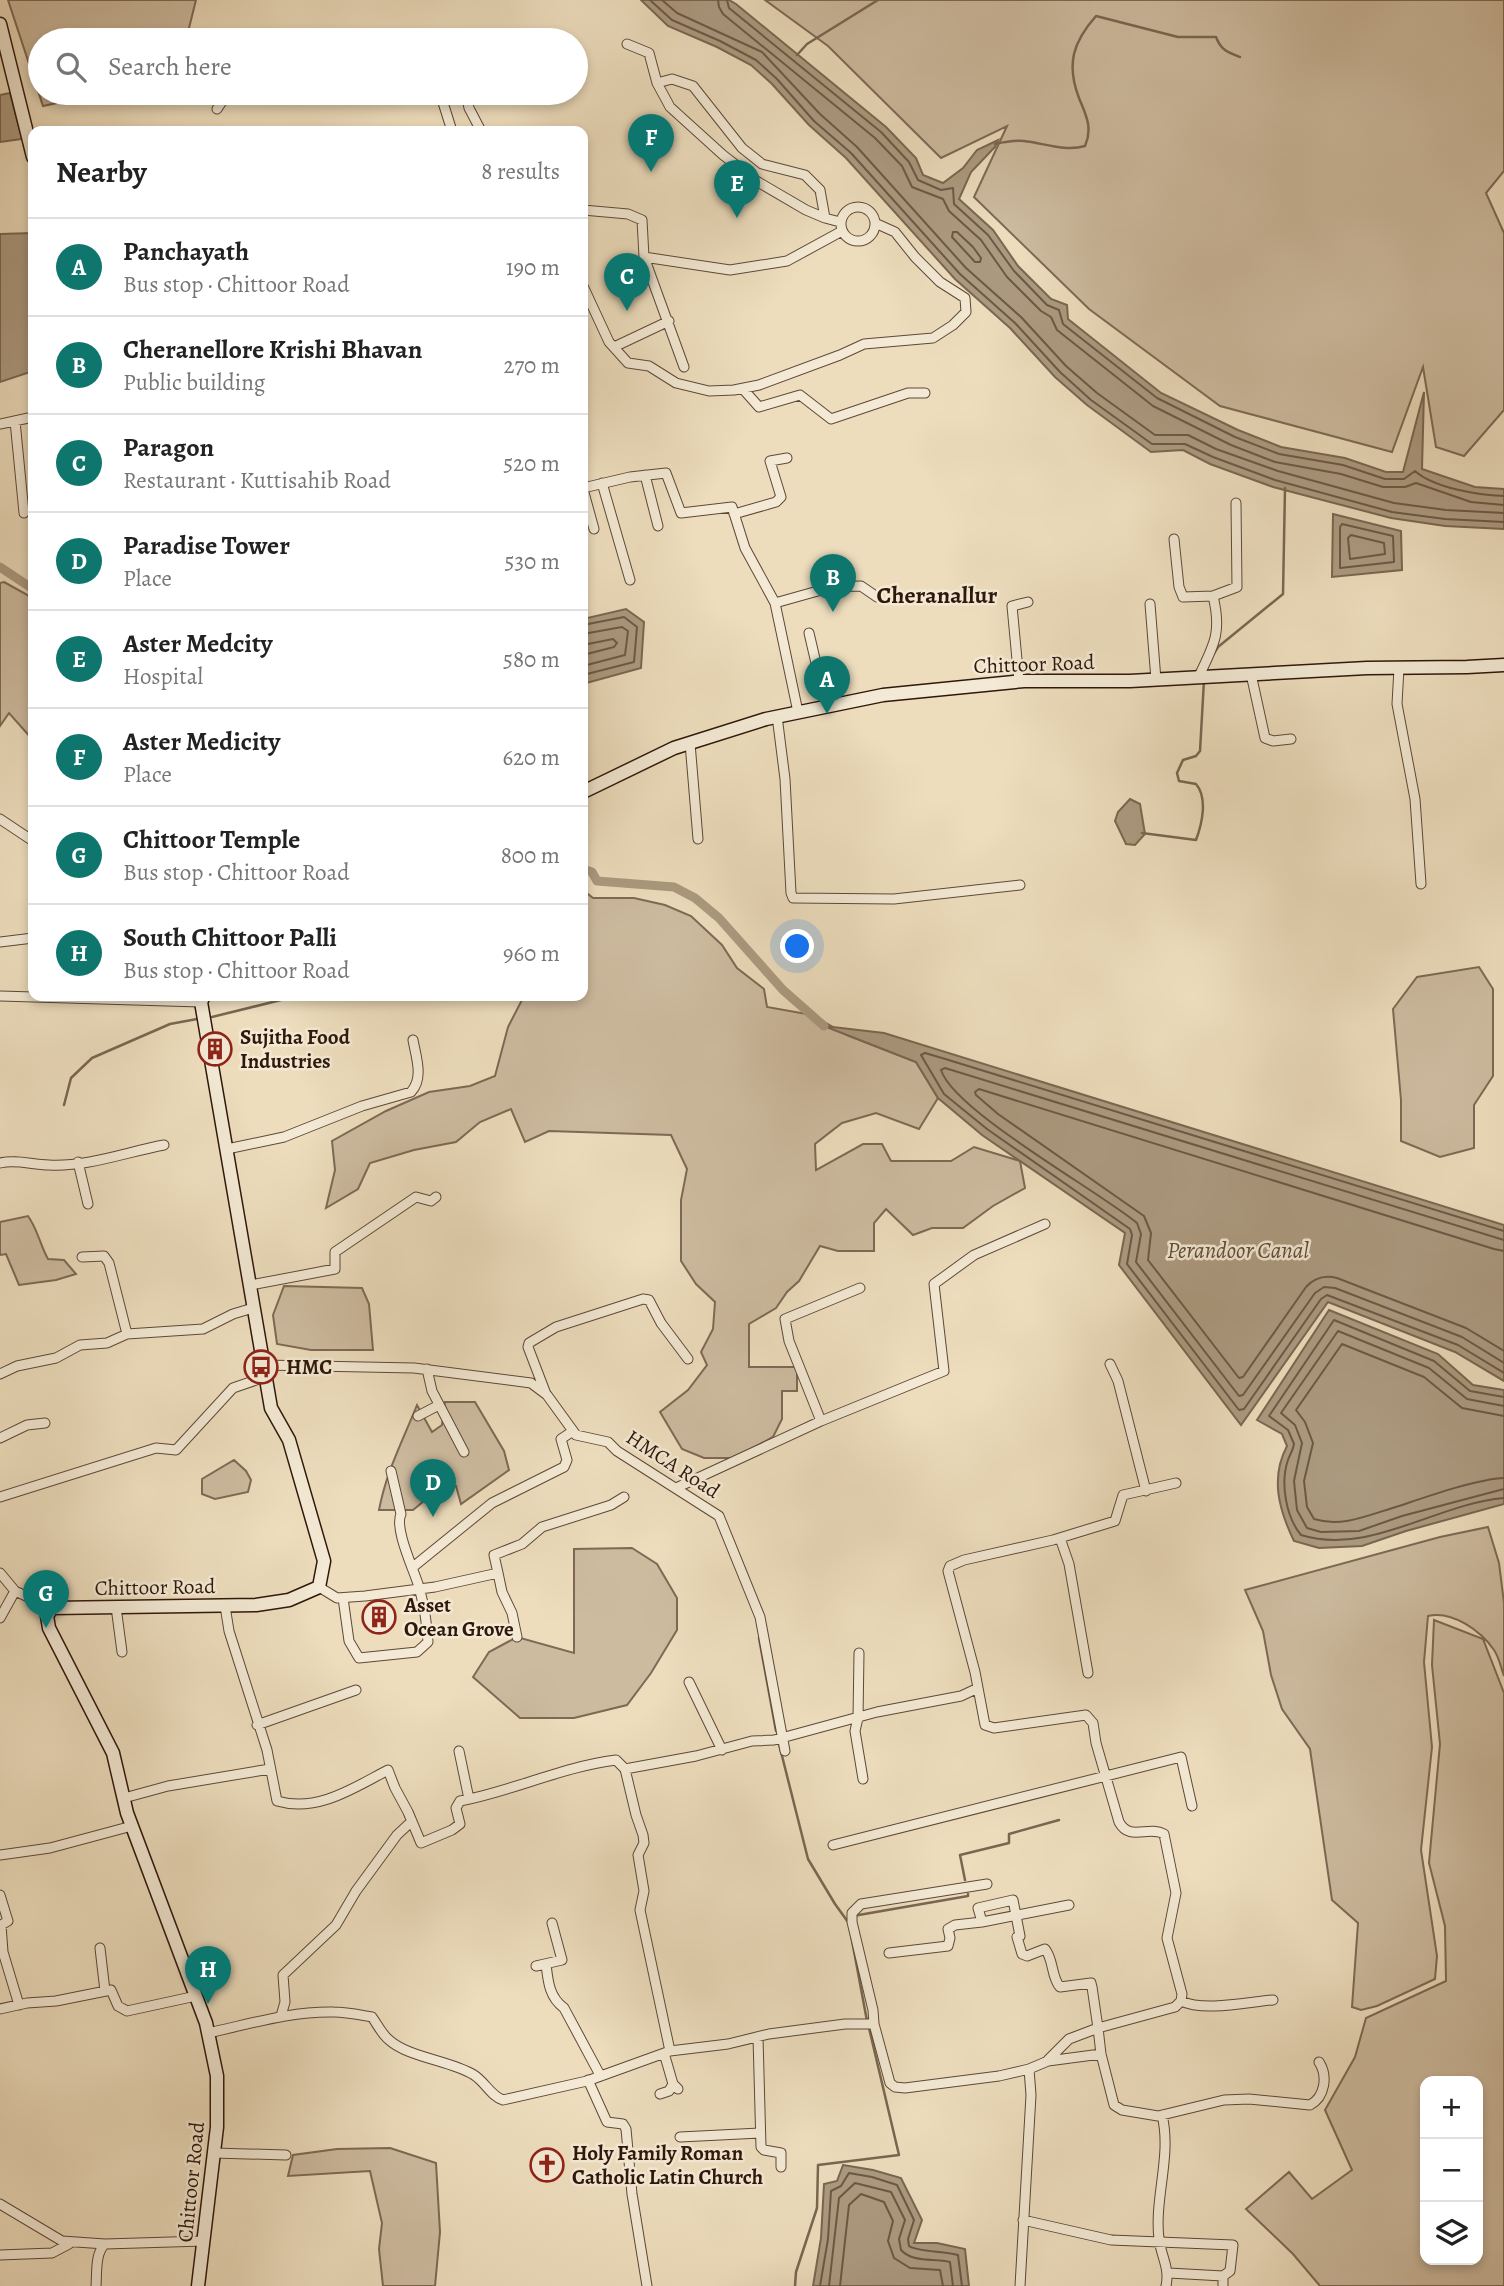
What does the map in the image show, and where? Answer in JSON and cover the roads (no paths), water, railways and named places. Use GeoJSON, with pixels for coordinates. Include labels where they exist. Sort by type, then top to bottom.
{"type":"FeatureCollection","features":[{"type":"Feature","properties":{"kind":"main road"},"geometry":{"type":"LineString","coordinates":[[0,24],[28,137]]}},
{"type":"Feature","properties":{"kind":"main road","name":"Chittoor Road"},"geometry":{"type":"LineString","coordinates":[[588,790],[674,748],[777,716],[883,695],[1019,681],[1156,680],[1367,668],[1504,665]]}},
{"type":"Feature","properties":{"kind":"main road"},"geometry":{"type":"LineString","coordinates":[[203,1001],[271,1408],[289,1440],[324,1560],[318,1587]]}},
{"type":"Feature","properties":{"kind":"main road","name":"Chittoor Road"},"geometry":{"type":"LineString","coordinates":[[198,2286],[218,2127],[217,2076],[208,2034],[132,1826],[113,1753],[49,1628],[47,1616],[52,1608],[256,1605],[289,1600],[318,1587]]}},
{"type":"Feature","properties":{"kind":"street"},"geometry":{"type":"LineString","coordinates":[[627,44],[649,53],[657,83],[670,107],[723,155],[758,182],[806,210],[841,226]]}},
{"type":"Feature","properties":{"kind":"street"},"geometry":{"type":"LineString","coordinates":[[657,83],[673,79],[693,86],[742,148],[762,164],[805,175],[820,190],[825,218]]}},
{"type":"Feature","properties":{"kind":"street"},"geometry":{"type":"LineString","coordinates":[[217,109],[220,105]]}},
{"type":"Feature","properties":{"kind":"street"},"geometry":{"type":"LineString","coordinates":[[444,105],[450,126]]}},
{"type":"Feature","properties":{"kind":"street"},"geometry":{"type":"LineString","coordinates":[[468,105],[478,126]]}},
{"type":"Feature","properties":{"kind":"street"},"geometry":{"type":"LineString","coordinates":[[588,297],[609,342],[628,363],[649,366],[676,383],[709,391],[759,385],[864,344],[933,338],[953,325],[966,312],[965,299],[940,282],[895,232],[875,223],[870,211],[857,206],[845,212],[841,226],[845,237],[858,241],[870,236],[875,223]]}},
{"type":"Feature","properties":{"kind":"street"},"geometry":{"type":"LineString","coordinates":[[588,210],[628,214],[642,220],[644,257],[684,367]]}},
{"type":"Feature","properties":{"kind":"street"},"geometry":{"type":"LineString","coordinates":[[644,257],[730,270],[787,261],[841,226]]}},
{"type":"Feature","properties":{"kind":"street"},"geometry":{"type":"LineString","coordinates":[[614,347],[668,321]]}},
{"type":"Feature","properties":{"kind":"street"},"geometry":{"type":"LineString","coordinates":[[743,388],[759,407],[800,395],[831,419],[908,393],[926,393]]}},
{"type":"Feature","properties":{"kind":"street"},"geometry":{"type":"LineString","coordinates":[[0,424],[28,418]]}},
{"type":"Feature","properties":{"kind":"street"},"geometry":{"type":"LineString","coordinates":[[15,421],[24,513]]}},
{"type":"Feature","properties":{"kind":"street"},"geometry":{"type":"LineString","coordinates":[[734,514],[776,502],[781,497],[770,461],[787,458]]}},
{"type":"Feature","properties":{"kind":"street"},"geometry":{"type":"LineString","coordinates":[[588,487],[666,473],[681,513],[732,507],[745,548],[775,603],[798,712]]}},
{"type":"Feature","properties":{"kind":"street"},"geometry":{"type":"LineString","coordinates":[[645,475],[658,526]]}},
{"type":"Feature","properties":{"kind":"street"},"geometry":{"type":"LineString","coordinates":[[602,483],[630,580]]}},
{"type":"Feature","properties":{"kind":"street"},"geometry":{"type":"LineString","coordinates":[[1174,538],[1179,587],[1183,597],[1213,596],[1232,591],[1237,587],[1236,503]]}},
{"type":"Feature","properties":{"kind":"street"},"geometry":{"type":"LineString","coordinates":[[588,507],[594,529]]}},
{"type":"Feature","properties":{"kind":"street"},"geometry":{"type":"LineString","coordinates":[[775,603],[832,587],[861,586],[877,597]]}},
{"type":"Feature","properties":{"kind":"street"},"geometry":{"type":"LineString","coordinates":[[1204,677],[1217,639],[1213,596]]}},
{"type":"Feature","properties":{"kind":"street"},"geometry":{"type":"LineString","coordinates":[[1019,681],[1012,606],[1028,602]]}},
{"type":"Feature","properties":{"kind":"street"},"geometry":{"type":"LineString","coordinates":[[1150,604],[1156,680]]}},
{"type":"Feature","properties":{"kind":"street"},"geometry":{"type":"LineString","coordinates":[[809,633],[827,706]]}},
{"type":"Feature","properties":{"kind":"street"},"geometry":{"type":"LineString","coordinates":[[1399,668],[1397,704],[1415,799],[1421,884]]}},
{"type":"Feature","properties":{"kind":"street"},"geometry":{"type":"LineString","coordinates":[[1251,674],[1265,738],[1273,741],[1292,739]]}},
{"type":"Feature","properties":{"kind":"street"},"geometry":{"type":"LineString","coordinates":[[777,716],[785,779],[793,898],[894,900],[1020,885]]}},
{"type":"Feature","properties":{"kind":"street"},"geometry":{"type":"LineString","coordinates":[[690,743],[698,839]]}},
{"type":"Feature","properties":{"kind":"street"},"geometry":{"type":"LineString","coordinates":[[0,819],[28,838]]}},
{"type":"Feature","properties":{"kind":"street"},"geometry":{"type":"LineString","coordinates":[[0,942],[28,939]]}},
{"type":"Feature","properties":{"kind":"street"},"geometry":{"type":"LineString","coordinates":[[0,996],[28,996]]}},
{"type":"Feature","properties":{"kind":"street"},"geometry":{"type":"LineString","coordinates":[[227,1149],[284,1137],[362,1106],[411,1092],[419,1078],[414,1040]]}},
{"type":"Feature","properties":{"kind":"street"},"geometry":{"type":"LineString","coordinates":[[0,1163],[13,1160],[47,1166],[108,1159],[164,1145]]}},
{"type":"Feature","properties":{"kind":"street"},"geometry":{"type":"LineString","coordinates":[[78,1162],[88,1203]]}},
{"type":"Feature","properties":{"kind":"street"},"geometry":{"type":"LineString","coordinates":[[251,1286],[335,1269],[335,1252],[416,1197],[431,1200],[436,1197]]}},
{"type":"Feature","properties":{"kind":"street"},"geometry":{"type":"LineString","coordinates":[[676,1488],[821,1421],[944,1371],[934,1284],[974,1255],[1045,1224]]}},
{"type":"Feature","properties":{"kind":"street"},"geometry":{"type":"LineString","coordinates":[[82,1257],[104,1256],[109,1263],[127,1334]]}},
{"type":"Feature","properties":{"kind":"street"},"geometry":{"type":"LineString","coordinates":[[821,1421],[789,1340],[785,1319],[860,1288]]}},
{"type":"Feature","properties":{"kind":"street"},"geometry":{"type":"LineString","coordinates":[[413,1567],[492,1503],[564,1467],[567,1460],[561,1440],[573,1431],[547,1395],[528,1348],[529,1343],[556,1327],[643,1299],[649,1300],[688,1359]]}},
{"type":"Feature","properties":{"kind":"street"},"geometry":{"type":"LineString","coordinates":[[0,1374],[17,1366],[56,1358],[80,1345],[107,1343],[127,1334],[203,1329],[233,1314],[253,1308]]}},
{"type":"Feature","properties":{"kind":"street"},"geometry":{"type":"LineString","coordinates":[[0,1497],[156,1448],[176,1450],[233,1388],[264,1371],[319,1364],[428,1369],[531,1383],[547,1395]]}},
{"type":"Feature","properties":{"kind":"street"},"geometry":{"type":"LineString","coordinates":[[1111,1364],[1118,1381],[1146,1491]]}},
{"type":"Feature","properties":{"kind":"street"},"geometry":{"type":"LineString","coordinates":[[428,1369],[432,1391],[464,1452]]}},
{"type":"Feature","properties":{"kind":"street"},"geometry":{"type":"LineString","coordinates":[[418,1416],[439,1405]]}},
{"type":"Feature","properties":{"kind":"street"},"geometry":{"type":"LineString","coordinates":[[0,1438],[27,1424],[45,1423]]}},
{"type":"Feature","properties":{"kind":"street","name":"HMCA Road"},"geometry":{"type":"LineString","coordinates":[[573,1431],[576,1435],[608,1442],[617,1451],[719,1516],[760,1617],[785,1751]]}},
{"type":"Feature","properties":{"kind":"street"},"geometry":{"type":"LineString","coordinates":[[343,1598],[349,1641],[359,1658],[417,1652],[428,1642],[427,1624],[401,1529],[401,1514],[391,1471]]}},
{"type":"Feature","properties":{"kind":"street"},"geometry":{"type":"LineString","coordinates":[[1048,2060],[1069,2039],[1098,2028],[1175,2007],[1181,2001],[1182,1994],[1167,1938],[1176,1893],[1164,1834],[1158,1831],[1130,1834],[1123,1830],[1096,1743],[1093,1723],[1086,1715],[988,1727],[985,1725],[948,1571],[950,1566],[964,1560],[1060,1538],[1115,1521],[1123,1495],[1176,1483]]}},
{"type":"Feature","properties":{"kind":"street"},"geometry":{"type":"LineString","coordinates":[[517,1637],[512,1613],[502,1592],[494,1555],[522,1544],[542,1528],[611,1505],[624,1497]]}},
{"type":"Feature","properties":{"kind":"street"},"geometry":{"type":"LineString","coordinates":[[1060,1538],[1069,1564],[1088,1673]]}},
{"type":"Feature","properties":{"kind":"street"},"geometry":{"type":"LineString","coordinates":[[0,1573],[15,1591],[52,1608]]}},
{"type":"Feature","properties":{"kind":"street"},"geometry":{"type":"LineString","coordinates":[[318,1587],[331,1596],[343,1598],[419,1589],[498,1573]]}},
{"type":"Feature","properties":{"kind":"street"},"geometry":{"type":"LineString","coordinates":[[0,1618],[15,1591]]}},
{"type":"Feature","properties":{"kind":"street"},"geometry":{"type":"LineString","coordinates":[[225,1606],[229,1631],[267,1750],[277,1801],[292,1804],[339,1796],[388,1770],[422,1843],[460,1824],[457,1808],[460,1801],[508,1790],[544,1776],[594,1763],[616,1760],[625,1769],[635,1815],[643,1835],[644,1843],[638,1854],[644,1891],[640,1910],[675,2087],[660,2094]]}},
{"type":"Feature","properties":{"kind":"street"},"geometry":{"type":"LineString","coordinates":[[116,1607],[121,1651]]}},
{"type":"Feature","properties":{"kind":"street"},"geometry":{"type":"LineString","coordinates":[[859,1653],[858,1718],[855,1731],[863,1779]]}},
{"type":"Feature","properties":{"kind":"street"},"geometry":{"type":"LineString","coordinates":[[689,1682],[722,1750]]}},
{"type":"Feature","properties":{"kind":"street"},"geometry":{"type":"LineString","coordinates":[[625,1769],[722,1750],[730,1745],[782,1738],[885,1710],[961,1696],[978,1688]]}},
{"type":"Feature","properties":{"kind":"street"},"geometry":{"type":"LineString","coordinates":[[257,1725],[356,1690]]}},
{"type":"Feature","properties":{"kind":"street"},"geometry":{"type":"LineString","coordinates":[[459,1751],[469,1799]]}},
{"type":"Feature","properties":{"kind":"street"},"geometry":{"type":"LineString","coordinates":[[833,1845],[1181,1757],[1192,1806]]}},
{"type":"Feature","properties":{"kind":"street"},"geometry":{"type":"LineString","coordinates":[[124,1798],[169,1786],[270,1769]]}},
{"type":"Feature","properties":{"kind":"street"},"geometry":{"type":"LineString","coordinates":[[281,2016],[285,2002],[283,1975],[336,1925],[356,1891],[397,1835],[412,1821]]}},
{"type":"Feature","properties":{"kind":"street"},"geometry":{"type":"LineString","coordinates":[[0,1855],[61,1846],[132,1826]]}},
{"type":"Feature","properties":{"kind":"street"},"geometry":{"type":"LineString","coordinates":[[987,1884],[861,1904],[852,1913],[874,2024],[890,2083],[895,2087],[947,2083],[1029,2069],[1048,2060],[1101,2054]]}},
{"type":"Feature","properties":{"kind":"street"},"geometry":{"type":"LineString","coordinates":[[0,1895],[8,1921],[1,1925],[3,1952],[19,2005]]}},
{"type":"Feature","properties":{"kind":"street"},"geometry":{"type":"LineString","coordinates":[[982,1922],[978,1908],[1013,1899],[1020,1936],[1017,1937],[1022,1954],[1027,1956],[1045,1949],[1050,1955],[1055,1982],[1060,1987],[1091,1983],[1101,2054],[1114,2105],[1122,2110],[1162,2115],[1224,2100],[1250,2099],[1310,2105],[1317,2101],[1325,2085],[1323,2068],[1319,2062]]}},
{"type":"Feature","properties":{"kind":"street"},"geometry":{"type":"LineString","coordinates":[[889,1954],[948,1946],[948,1929],[955,1925],[1069,1905]]}},
{"type":"Feature","properties":{"kind":"street"},"geometry":{"type":"LineString","coordinates":[[552,1923],[562,1960],[536,1966],[545,1964],[550,1990],[564,2008],[600,2075]]}},
{"type":"Feature","properties":{"kind":"street"},"geometry":{"type":"LineString","coordinates":[[100,1948],[105,1991]]}},
{"type":"Feature","properties":{"kind":"street"},"geometry":{"type":"LineString","coordinates":[[0,2009],[111,1990],[118,2006],[127,2011],[196,1996]]}},
{"type":"Feature","properties":{"kind":"street"},"geometry":{"type":"LineString","coordinates":[[1181,2001],[1214,2006],[1273,2000]]}},
{"type":"Feature","properties":{"kind":"street"},"geometry":{"type":"LineString","coordinates":[[208,2034],[281,2016],[335,2012],[372,2017],[388,2040],[404,2049],[445,2061],[473,2074],[485,2083],[497,2098],[503,2100],[588,2080],[667,2052],[845,2024],[874,2024]]}},
{"type":"Feature","properties":{"kind":"street"},"geometry":{"type":"LineString","coordinates":[[758,2037],[761,2147],[781,2153],[780,2167]]}},
{"type":"Feature","properties":{"kind":"street"},"geometry":{"type":"LineString","coordinates":[[1020,2286],[1031,2095],[1029,2069]]}},
{"type":"Feature","properties":{"kind":"street"},"geometry":{"type":"LineString","coordinates":[[588,2080],[603,2117],[607,2122],[623,2124],[626,2129],[632,2194],[647,2286]]}},
{"type":"Feature","properties":{"kind":"street"},"geometry":{"type":"LineString","coordinates":[[1162,2115],[1165,2128],[1158,2212],[1159,2241],[1169,2273],[1166,2286]]}},
{"type":"Feature","properties":{"kind":"street"},"geometry":{"type":"LineString","coordinates":[[680,2137],[760,2133]]}},
{"type":"Feature","properties":{"kind":"street"},"geometry":{"type":"LineString","coordinates":[[214,2153],[286,2155]]}},
{"type":"Feature","properties":{"kind":"street"},"geometry":{"type":"LineString","coordinates":[[0,2204],[62,2241],[105,2244],[204,2241]]}},
{"type":"Feature","properties":{"kind":"street"},"geometry":{"type":"LineString","coordinates":[[1023,2220],[1111,2240],[1233,2245],[1230,2271],[1223,2281],[1169,2273]]}},
{"type":"Feature","properties":{"kind":"street"},"geometry":{"type":"LineString","coordinates":[[0,2255],[51,2253],[62,2246],[75,2243]]}},
{"type":"Feature","properties":{"kind":"street"},"geometry":{"type":"LineString","coordinates":[[96,2286],[100,2247],[105,2244]]}},
{"type":"Feature","properties":{"kind":"water"},"geometry":{"type":"Polygon","coordinates":[[[641,0],[729,0],[736,4],[886,127],[916,158],[923,175],[943,183],[963,168],[977,150],[998,140],[995,147],[971,172],[959,199],[993,230],[1018,266],[1051,299],[1067,305],[1068,319],[1161,393],[1238,430],[1281,447],[1345,458],[1386,472],[1403,472],[1424,392],[1422,469],[1475,487],[1504,489],[1504,529],[1445,526],[1391,518],[1273,487],[1210,464],[1183,450],[1151,452],[1087,405],[1055,377],[1010,328],[955,279],[846,158],[809,125],[751,65],[668,26],[641,0]]]}},
{"type":"Feature","properties":{"kind":"water"},"geometry":{"type":"Polygon","coordinates":[[[10,93],[22,139],[0,142],[0,95],[10,93]]]}},
{"type":"Feature","properties":{"kind":"water"},"geometry":{"type":"Polygon","coordinates":[[[28,233],[28,373],[0,382],[0,234],[28,233]]]}},
{"type":"Feature","properties":{"kind":"water"},"geometry":{"type":"Polygon","coordinates":[[[1333,514],[1401,531],[1402,570],[1332,577],[1333,514]]]}},
{"type":"Feature","properties":{"kind":"water"},"geometry":{"type":"Polygon","coordinates":[[[626,609],[644,622],[641,668],[588,683],[588,618],[626,609]]]}},
{"type":"Feature","properties":{"kind":"water"},"geometry":{"type":"Polygon","coordinates":[[[1130,799],[1140,804],[1145,834],[1135,845],[1126,844],[1115,821],[1118,812],[1130,799]]]}},
{"type":"Feature","properties":{"kind":"water","name":"Perandoor Canal"},"geometry":{"type":"Polygon","coordinates":[[[824,1026],[884,1033],[1504,1225],[1504,1381],[1455,1352],[1328,1302],[1241,1425],[1119,1265],[1125,1233],[982,1135],[938,1098],[916,1062],[824,1026]]]}},
{"type":"Feature","properties":{"kind":"water"},"geometry":{"type":"Polygon","coordinates":[[[1329,1310],[1438,1354],[1473,1385],[1504,1390],[1504,1504],[1362,1546],[1319,1548],[1294,1541],[1278,1494],[1279,1470],[1287,1446],[1282,1434],[1257,1420],[1329,1310]]]}},
{"type":"Feature","properties":{"kind":"water"},"geometry":{"type":"Polygon","coordinates":[[[843,2165],[901,2178],[922,2220],[914,2243],[937,2243],[965,2249],[969,2286],[813,2286],[821,2238],[824,2184],[837,2181],[843,2165]]]}},
{"type":"Feature","properties":{"kind":"waterway"},"geometry":{"type":"LineString","coordinates":[[797,55],[807,44],[878,0]]}},
{"type":"Feature","properties":{"kind":"waterway"},"geometry":{"type":"LineString","coordinates":[[995,144],[1020,141],[1062,148],[1085,146],[1088,122],[1075,86],[1073,64],[1077,44],[1096,16],[1178,37],[1216,37],[1225,50],[1240,57]]}},
{"type":"Feature","properties":{"kind":"waterway"},"geometry":{"type":"LineString","coordinates":[[1213,655],[1218,647],[1283,594],[1285,488]]}},
{"type":"Feature","properties":{"kind":"waterway"},"geometry":{"type":"LineString","coordinates":[[0,567],[28,586]]}},
{"type":"Feature","properties":{"kind":"waterway"},"geometry":{"type":"LineString","coordinates":[[1142,833],[1196,840],[1202,819],[1202,796],[1196,784],[1179,781],[1177,773],[1183,760],[1196,756],[1200,751],[1204,680]]}},
{"type":"Feature","properties":{"kind":"waterway"},"geometry":{"type":"LineString","coordinates":[[588,871],[592,872],[597,881],[674,887],[695,898],[719,918],[783,990],[824,1026]]}},
{"type":"Feature","properties":{"kind":"waterway"},"geometry":{"type":"LineString","coordinates":[[588,873],[592,872]]}},
{"type":"Feature","properties":{"kind":"waterway"},"geometry":{"type":"LineString","coordinates":[[212,1017],[277,1001]]}},
{"type":"Feature","properties":{"kind":"waterway"},"geometry":{"type":"LineString","coordinates":[[64,1105],[71,1078],[92,1058],[170,1024],[197,1019]]}},
{"type":"Feature","properties":{"kind":"waterway"},"geometry":{"type":"LineString","coordinates":[[759,1638],[776,1731]]}},
{"type":"Feature","properties":{"kind":"waterway"},"geometry":{"type":"LineString","coordinates":[[779,1744],[808,1859],[848,1922]]}},
{"type":"Feature","properties":{"kind":"waterway"},"geometry":{"type":"LineString","coordinates":[[965,1880],[960,1855],[1009,1843],[1009,1834],[1059,1820]]}},
{"type":"Feature","properties":{"kind":"waterway"},"geometry":{"type":"LineString","coordinates":[[853,1916],[968,1894]]}},
{"type":"Feature","properties":{"kind":"waterway"},"geometry":{"type":"LineString","coordinates":[[851,1935],[867,2021]]}},
{"type":"Feature","properties":{"kind":"waterway"},"geometry":{"type":"LineString","coordinates":[[795,2286],[796,2272],[817,2208],[818,2165],[899,2155],[869,2028]]}},
{"type":"Feature","properties":{"kind":"place","name":"Aster Medicity"},"geometry":{"type":"Point","coordinates":[651,172]}},
{"type":"Feature","properties":{"kind":"place","name":"Aster Medcity"},"geometry":{"type":"Point","coordinates":[737,218]}},
{"type":"Feature","properties":{"kind":"place","name":"Paragon"},"geometry":{"type":"Point","coordinates":[627,311]}},
{"type":"Feature","properties":{"kind":"place","name":"Cheranellore Krishi Bhavan"},"geometry":{"type":"Point","coordinates":[833,612]}},
{"type":"Feature","properties":{"kind":"place","name":"Panchayath"},"geometry":{"type":"Point","coordinates":[827,714]}},
{"type":"Feature","properties":{"kind":"place","name":"Sujitha Food Industries"},"geometry":{"type":"Point","coordinates":[215,1049]}},
{"type":"Feature","properties":{"kind":"place","name":"HMC"},"geometry":{"type":"Point","coordinates":[261,1367]}},
{"type":"Feature","properties":{"kind":"place","name":"Paradise Tower"},"geometry":{"type":"Point","coordinates":[433,1517]}},
{"type":"Feature","properties":{"kind":"place","name":"Asset Ocean Grove"},"geometry":{"type":"Point","coordinates":[379,1617]}},
{"type":"Feature","properties":{"kind":"place","name":"Chittoor Temple"},"geometry":{"type":"Point","coordinates":[46,1628]}},
{"type":"Feature","properties":{"kind":"place","name":"South Chittoor Palli"},"geometry":{"type":"Point","coordinates":[208,2004]}},
{"type":"Feature","properties":{"kind":"place","name":"Holy Family Roman Catholic Latin Church"},"geometry":{"type":"Point","coordinates":[547,2165]}},
{"type":"Feature","properties":{"kind":"district","name":"Cheranallur"},"geometry":{"type":"Point","coordinates":[937,595]}}]}
